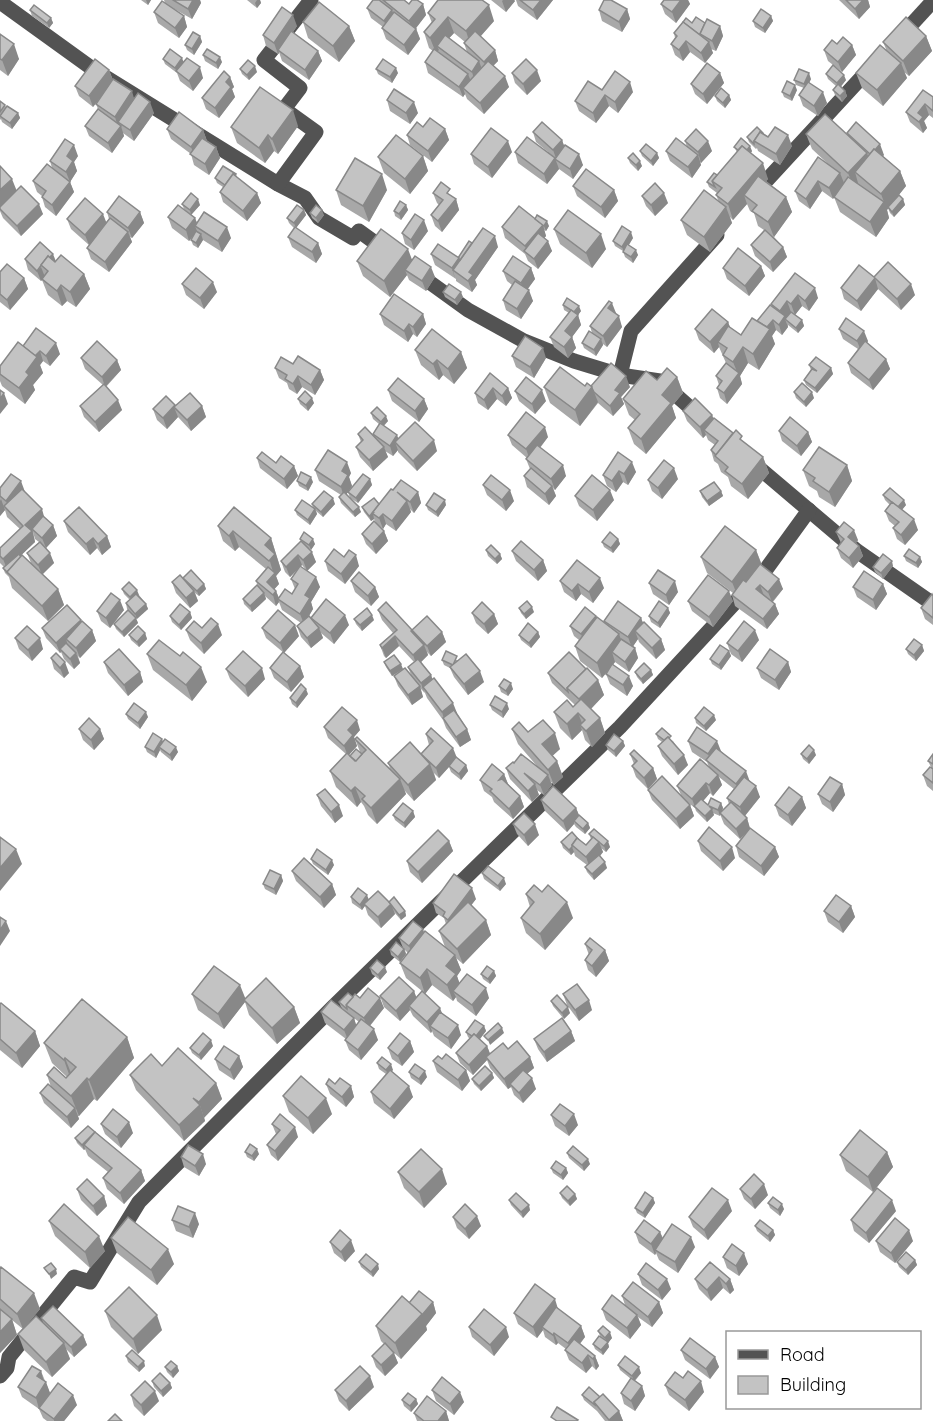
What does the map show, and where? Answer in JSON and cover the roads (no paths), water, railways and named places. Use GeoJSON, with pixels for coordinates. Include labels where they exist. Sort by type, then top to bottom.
{"type":"FeatureCollection","features":[{"type":"Feature","properties":{"kind":"street"},"geometry":{"type":"LineString","coordinates":[[278,184],[316,132],[284,109],[300,88],[264,60],[311,0]]}},
{"type":"Feature","properties":{"kind":"street"},"geometry":{"type":"LineString","coordinates":[[741,207],[933,1]]}},
{"type":"Feature","properties":{"kind":"street"},"geometry":{"type":"LineString","coordinates":[[0,2],[97,72],[278,184],[305,198],[319,218],[353,238],[359,231],[477,316],[524,341],[574,361],[620,375],[660,381],[710,425]]}},
{"type":"Feature","properties":{"kind":"street"},"geometry":{"type":"LineString","coordinates":[[620,375],[631,331],[726,225]]}},
{"type":"Feature","properties":{"kind":"street"},"geometry":{"type":"LineString","coordinates":[[745,456],[857,551],[933,604]]}},
{"type":"Feature","properties":{"kind":"street"},"geometry":{"type":"LineString","coordinates":[[0,1376],[7,1368],[9,1357],[74,1277],[90,1282],[139,1202],[334,1006],[620,727],[766,568],[808,510]]}}]}
